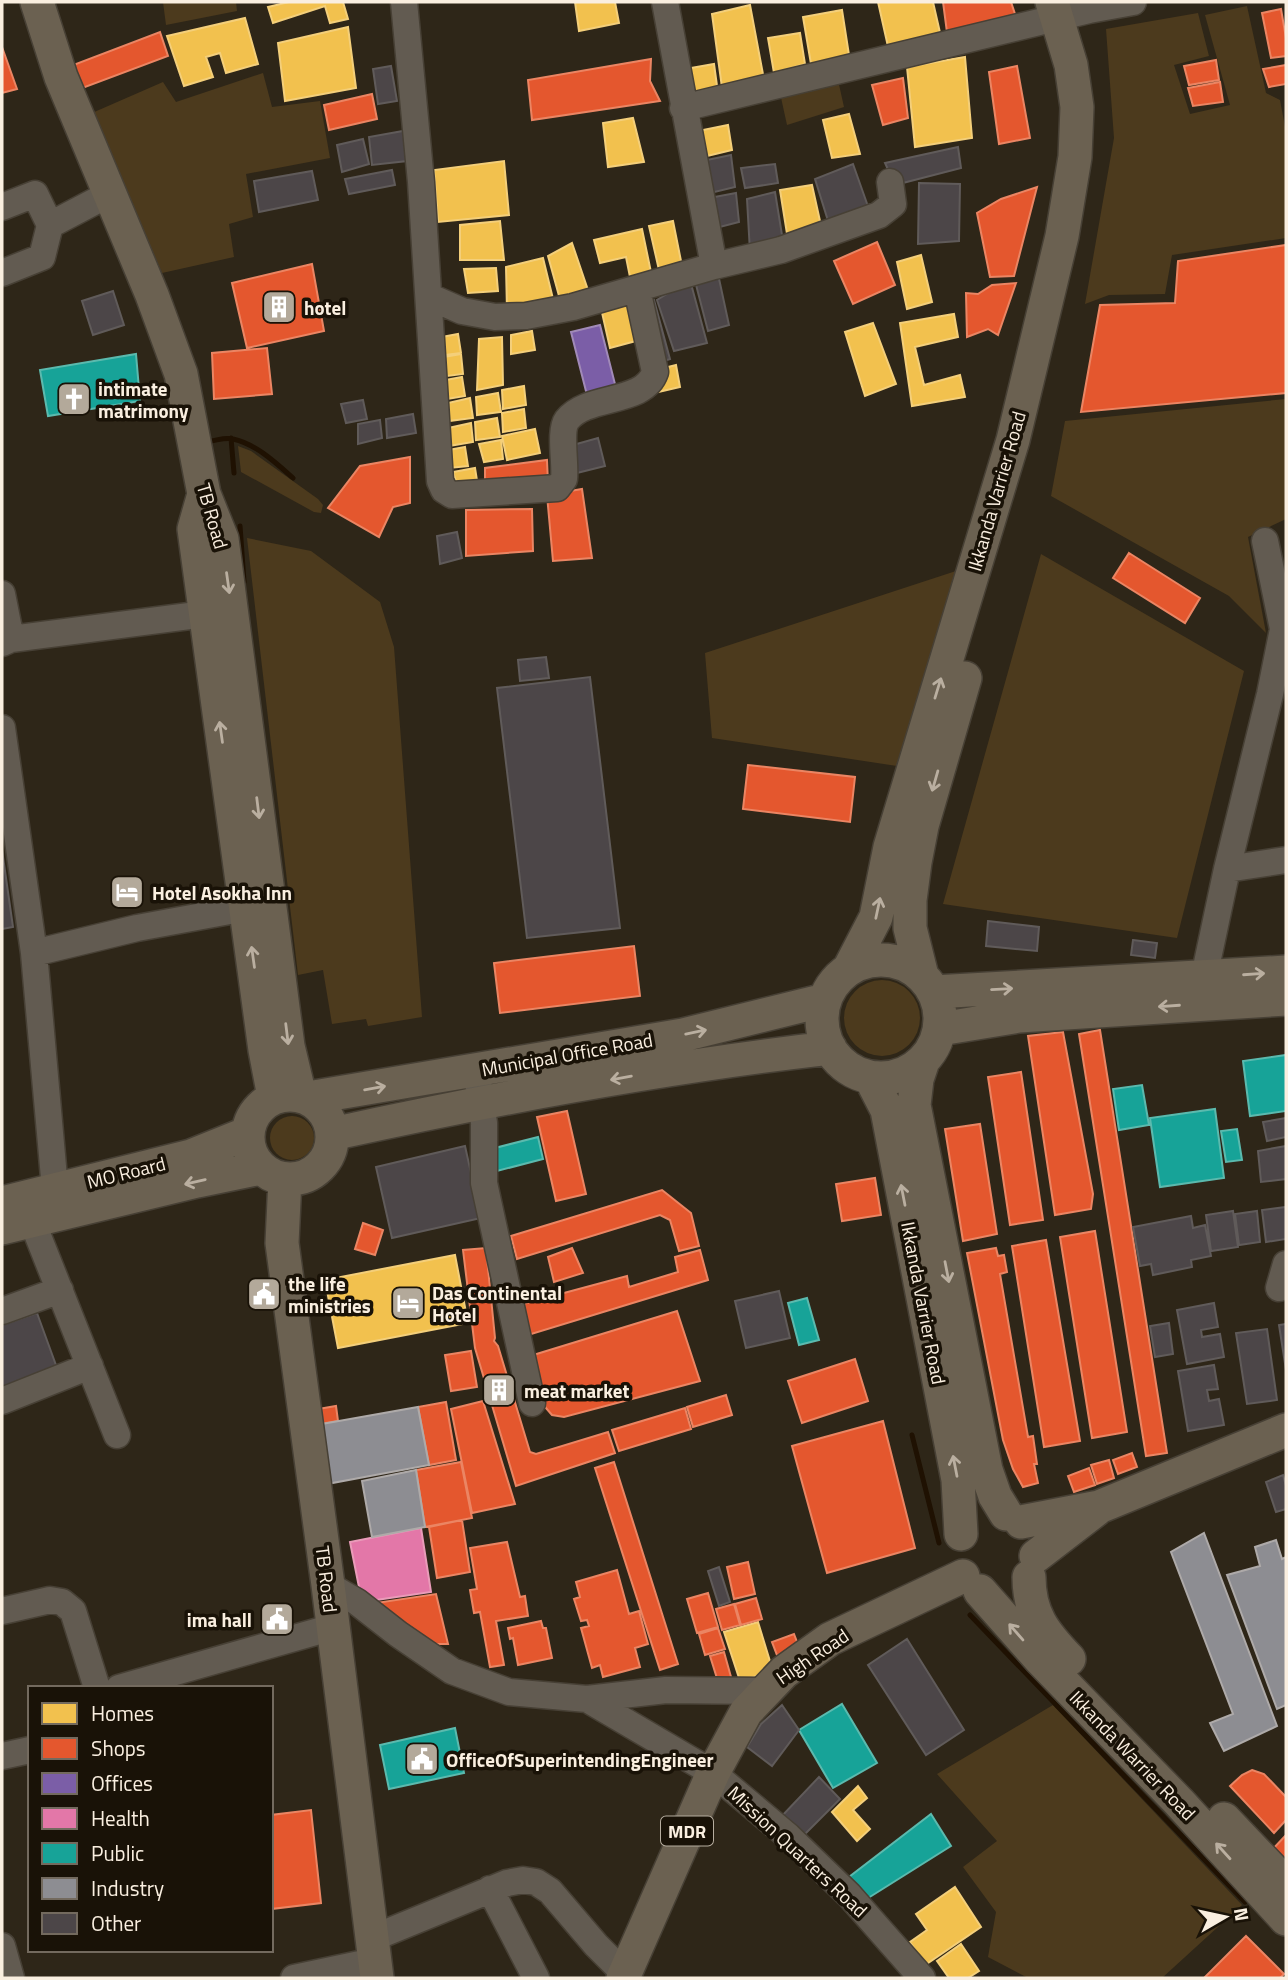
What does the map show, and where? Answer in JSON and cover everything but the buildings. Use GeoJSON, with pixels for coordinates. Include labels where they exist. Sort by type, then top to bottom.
{"type":"FeatureCollection","features":[{"type":"Feature","properties":{"kind":"main road","name":"TB Road"},"geometry":{"type":"LineString","coordinates":[[37,2],[61,77],[152,295],[181,374],[204,494],[222,539],[294,1097]]}},
{"type":"Feature","properties":{"kind":"main road","name":"Ikkanda Varrier Road"},"geometry":{"type":"LineString","coordinates":[[849,969],[876,917],[890,847],[1013,440],[1062,236],[1074,156],[1077,107],[1064,9]]}},
{"type":"Feature","properties":{"kind":"main road","name":"Ikkanda Varrier Road"},"geometry":{"type":"LineString","coordinates":[[928,984],[910,928],[910,900],[922,827],[1031,448],[1080,239],[1095,160],[1097,110],[1090,62],[1064,9]]}},
{"type":"Feature","properties":{"kind":"main road"},"geometry":{"type":"LineString","coordinates":[[17,1225],[273,1173],[298,1178],[322,1165],[329,1153],[332,1134],[325,1113],[294,1097],[246,908],[194,529],[204,494]]}},
{"type":"Feature","properties":{"kind":"main road"},"geometry":{"type":"LineString","coordinates":[[887,959],[906,965],[928,984],[939,1004],[940,1029],[934,1047],[923,1061],[907,1073],[889,1078],[870,1077],[841,1063],[830,1048],[822,1019],[825,1000],[834,982],[849,969],[867,961],[887,959]]}},
{"type":"Feature","properties":{"kind":"main road"},"geometry":{"type":"LineString","coordinates":[[928,984],[1204,977],[1286,972]]}},
{"type":"Feature","properties":{"kind":"main road"},"geometry":{"type":"LineString","coordinates":[[940,1029],[1019,1016],[1286,999]]}},
{"type":"Feature","properties":{"kind":"main road","name":"Municipal Office Road"},"geometry":{"type":"LineString","coordinates":[[294,1097],[683,1035],[825,1000]]}},
{"type":"Feature","properties":{"kind":"main road"},"geometry":{"type":"LineString","coordinates":[[332,1134],[480,1103],[688,1066],[830,1048]]}},
{"type":"Feature","properties":{"kind":"main road","name":"Ikkanda Varrier Road"},"geometry":{"type":"LineString","coordinates":[[923,1061],[917,1079],[914,1105],[986,1470],[995,1496],[1014,1518]]}},
{"type":"Feature","properties":{"kind":"main road","name":"Ikkanda Varrier Road"},"geometry":{"type":"LineString","coordinates":[[870,1077],[887,1110],[958,1480],[961,1534]]}},
{"type":"Feature","properties":{"kind":"main road"},"geometry":{"type":"LineString","coordinates":[[273,1173],[253,1158],[248,1133],[256,1112],[294,1097]]}},
{"type":"Feature","properties":{"kind":"main road","name":"MO Roard"},"geometry":{"type":"LineString","coordinates":[[2,1203],[191,1156],[248,1133]]}},
{"type":"Feature","properties":{"kind":"main road","name":"TB Road"},"geometry":{"type":"LineString","coordinates":[[273,1173],[375,1959]]}},
{"type":"Feature","properties":{"kind":"main road"},"geometry":{"type":"LineString","coordinates":[[1099,1507],[1033,1567],[1012,1591],[1002,1594],[971,1583],[956,1555],[961,1534],[969,1524],[980,1517],[993,1513],[1014,1518],[1099,1507],[1286,1430]]}},
{"type":"Feature","properties":{"kind":"main road"},"geometry":{"type":"LineString","coordinates":[[1014,1518],[1032,1535],[1033,1567]]}},
{"type":"Feature","properties":{"kind":"main road","name":"Ikkanda Warrier Road"},"geometry":{"type":"LineString","coordinates":[[1033,1567],[1029,1597],[1037,1619],[1055,1644],[1286,1884]]}},
{"type":"Feature","properties":{"kind":"main road","name":"Ikkanda Warrier Road"},"geometry":{"type":"LineString","coordinates":[[971,1583],[1286,1919]]}},
{"type":"Feature","properties":{"kind":"main road","name":"High Road"},"geometry":{"type":"LineString","coordinates":[[624,1976],[713,1773],[746,1712],[784,1672],[831,1639],[971,1583]]}},
{"type":"Feature","properties":{"kind":"street"},"geometry":{"type":"LineString","coordinates":[[404,2],[430,297],[440,481],[444,490],[452,495],[557,488],[564,479],[563,432],[567,420],[579,412],[643,389],[652,382],[655,372],[636,289]]}},
{"type":"Feature","properties":{"kind":"street"},"geometry":{"type":"LineString","coordinates":[[665,2],[714,266]]}},
{"type":"Feature","properties":{"kind":"street"},"geometry":{"type":"LineString","coordinates":[[683,108],[1064,9],[1133,2]]}},
{"type":"Feature","properties":{"kind":"street"},"geometry":{"type":"LineString","coordinates":[[430,297],[462,311],[495,317],[526,316],[561,309],[781,250],[879,215],[892,204],[890,182]]}},
{"type":"Feature","properties":{"kind":"street"},"geometry":{"type":"LineString","coordinates":[[2,207],[35,194],[50,225],[42,257],[2,274]]}},
{"type":"Feature","properties":{"kind":"street"},"geometry":{"type":"LineString","coordinates":[[50,225],[109,194]]}},
{"type":"Feature","properties":{"kind":"street"},"geometry":{"type":"LineString","coordinates":[[1204,977],[1283,629],[1265,541]]}},
{"type":"Feature","properties":{"kind":"street"},"geometry":{"type":"LineString","coordinates":[[2,594],[7,641],[205,614]]}},
{"type":"Feature","properties":{"kind":"street"},"geometry":{"type":"LineString","coordinates":[[2,728],[34,953],[55,1189]]}},
{"type":"Feature","properties":{"kind":"street"},"geometry":{"type":"LineString","coordinates":[[1227,869],[1286,860]]}},
{"type":"Feature","properties":{"kind":"street"},"geometry":{"type":"LineString","coordinates":[[34,953],[137,928],[246,908]]}},
{"type":"Feature","properties":{"kind":"street"},"geometry":{"type":"LineString","coordinates":[[475,1069],[484,1123],[484,1183],[532,1403]]}},
{"type":"Feature","properties":{"kind":"street"},"geometry":{"type":"LineString","coordinates":[[17,1225],[60,1290],[117,1435]]}},
{"type":"Feature","properties":{"kind":"street"},"geometry":{"type":"LineString","coordinates":[[2,1311],[60,1290]]}},
{"type":"Feature","properties":{"kind":"street"},"geometry":{"type":"LineString","coordinates":[[2,1401],[90,1366]]}},
{"type":"Feature","properties":{"kind":"street"},"geometry":{"type":"LineString","coordinates":[[328,1585],[357,1602],[452,1671],[509,1692],[587,1699],[666,1690],[765,1691]]}},
{"type":"Feature","properties":{"kind":"street"},"geometry":{"type":"LineString","coordinates":[[2,1611],[50,1600],[62,1602],[73,1611],[96,1686]]}},
{"type":"Feature","properties":{"kind":"street"},"geometry":{"type":"LineString","coordinates":[[131,1686],[150,1683],[333,1626]]}},
{"type":"Feature","properties":{"kind":"street","name":"Mission Quarters Road"},"geometry":{"type":"LineString","coordinates":[[587,1699],[713,1773],[788,1836],[849,1895],[922,1978]]}},
{"type":"Feature","properties":{"kind":"street"},"geometry":{"type":"LineString","coordinates":[[2,1756],[28,1750]]}},
{"type":"Feature","properties":{"kind":"street"},"geometry":{"type":"LineString","coordinates":[[294,1978],[375,1959],[490,1889],[523,1880],[536,1882],[550,1891],[624,1976]]}},
{"type":"Feature","properties":{"kind":"street"},"geometry":{"type":"LineString","coordinates":[[490,1889],[536,1978]]}},
{"type":"Feature","properties":{"kind":"street"},"geometry":{"type":"LineString","coordinates":[[2,1946],[10,1978]]}},
{"type":"Feature","properties":{"kind":"shaded area"},"geometry":{"type":"Polygon","coordinates":[[[163,2],[236,2],[237,11],[166,25],[163,2]]]}},
{"type":"Feature","properties":{"kind":"shaded area"},"geometry":{"type":"Polygon","coordinates":[[[1247,6],[1266,93],[1280,100],[1286,132],[1286,238],[1172,255],[1165,294],[1109,295],[1085,304],[1114,138],[1106,29],[1198,13],[1209,56],[1174,65],[1190,114],[1230,105],[1205,15],[1247,6]]]}},
{"type":"Feature","properties":{"kind":"shaded area"},"geometry":{"type":"Polygon","coordinates":[[[263,73],[272,107],[320,101],[330,158],[246,174],[253,217],[229,224],[234,257],[162,273],[92,113],[163,82],[176,102],[263,73]]]}},
{"type":"Feature","properties":{"kind":"shaded area"},"geometry":{"type":"Polygon","coordinates":[[[838,80],[844,107],[787,125],[780,93],[838,80]]]}},
{"type":"Feature","properties":{"kind":"shaded area"},"geometry":{"type":"Polygon","coordinates":[[[1286,399],[1286,519],[1248,537],[1266,633],[1229,596],[1051,496],[1065,421],[1286,399]]]}},
{"type":"Feature","properties":{"kind":"shaded area"},"geometry":{"type":"Polygon","coordinates":[[[238,446],[251,451],[318,499],[323,505],[321,513],[314,512],[241,472],[238,446]]]}},
{"type":"Feature","properties":{"kind":"shaded area"},"geometry":{"type":"Polygon","coordinates":[[[247,538],[311,551],[380,602],[394,647],[422,1017],[368,1026],[366,1019],[332,1024],[323,970],[298,975],[247,538]]]}},
{"type":"Feature","properties":{"kind":"shaded area"},"geometry":{"type":"Polygon","coordinates":[[[1041,554],[1244,671],[1177,938],[943,904],[1041,554]]]}},
{"type":"Feature","properties":{"kind":"shaded area"},"geometry":{"type":"Polygon","coordinates":[[[956,571],[897,766],[712,738],[705,653],[956,571]]]}},
{"type":"Feature","properties":{"kind":"shaded area"},"geometry":{"type":"Polygon","coordinates":[[[882,980],[896,983],[909,991],[917,1004],[920,1018],[917,1032],[909,1045],[896,1053],[882,1056],[868,1053],[855,1045],[847,1032],[844,1018],[847,1004],[855,991],[868,983],[882,980]]]}},
{"type":"Feature","properties":{"kind":"shaded area"},"geometry":{"type":"Polygon","coordinates":[[[292,1116],[307,1123],[314,1138],[307,1153],[292,1160],[277,1153],[270,1138],[277,1123],[292,1116]]]}},
{"type":"Feature","properties":{"kind":"shaded area"},"geometry":{"type":"Polygon","coordinates":[[[1053,1705],[1242,1905],[1162,1978],[1028,1978],[988,1957],[996,1912],[963,1867],[997,1841],[937,1774],[1053,1705]]]}},
{"type":"Feature","properties":{"kind":"waterway"},"geometry":{"type":"LineString","coordinates":[[211,441],[230,438],[250,445],[293,478]]}},
{"type":"Feature","properties":{"kind":"waterway"},"geometry":{"type":"LineString","coordinates":[[231,438],[234,473]]}},
{"type":"Feature","properties":{"kind":"waterway"},"geometry":{"type":"LineString","coordinates":[[240,526],[244,582]]}},
{"type":"Feature","properties":{"kind":"waterway"},"geometry":{"type":"LineString","coordinates":[[912,1435],[939,1543]]}},
{"type":"Feature","properties":{"kind":"waterway"},"geometry":{"type":"LineString","coordinates":[[970,1615],[1245,1902]]}},
{"type":"Feature","properties":{"kind":"place","name":"hotel"},"geometry":{"type":"Point","coordinates":[279,307]}},
{"type":"Feature","properties":{"kind":"place","name":"intimate matrimony"},"geometry":{"type":"Point","coordinates":[74,399]}},
{"type":"Feature","properties":{"kind":"place","name":"Hotel Asokha Inn"},"geometry":{"type":"Point","coordinates":[127,892]}},
{"type":"Feature","properties":{"kind":"place","name":"the life ministries"},"geometry":{"type":"Point","coordinates":[264,1294]}},
{"type":"Feature","properties":{"kind":"place","name":"Das Continental Hotel"},"geometry":{"type":"Point","coordinates":[408,1303]}},
{"type":"Feature","properties":{"kind":"place","name":"meat market"},"geometry":{"type":"Point","coordinates":[499,1390]}},
{"type":"Feature","properties":{"kind":"place","name":"ima hall"},"geometry":{"type":"Point","coordinates":[277,1619]}},
{"type":"Feature","properties":{"kind":"place","name":"OfficeOfSuperintendingEngineer"},"geometry":{"type":"Point","coordinates":[422,1759]}}]}
